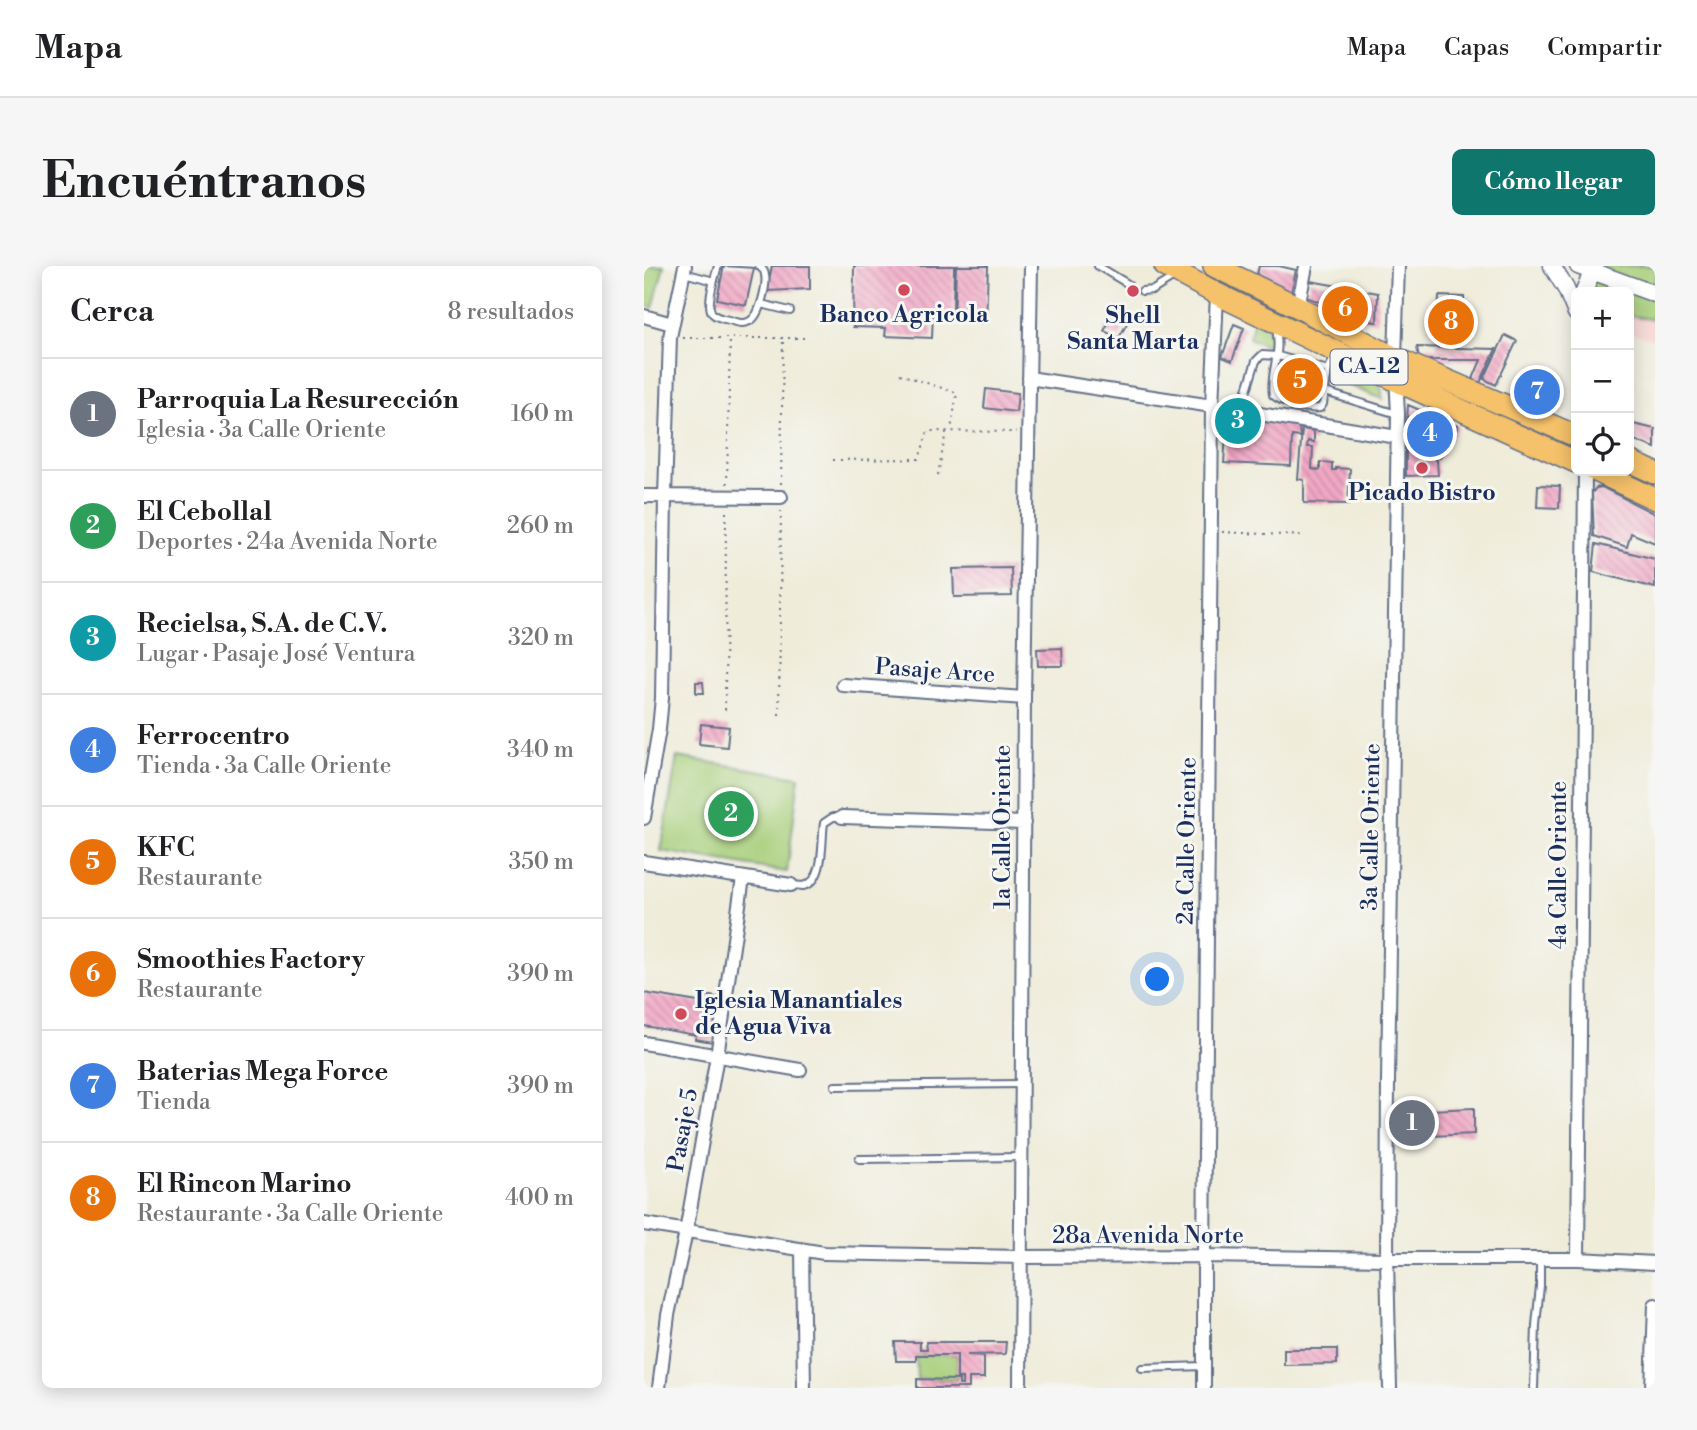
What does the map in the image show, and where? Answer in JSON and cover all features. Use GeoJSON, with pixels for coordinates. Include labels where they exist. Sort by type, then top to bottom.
{"type":"FeatureCollection","features":[{"type":"Feature","properties":{"kind":"main road"},"geometry":{"type":"LineString","coordinates":[[1214,266],[1298,307],[1395,369],[1571,434]]}},
{"type":"Feature","properties":{"kind":"main road","name":"CA-12"},"geometry":{"type":"LineString","coordinates":[[1171,270],[1274,320],[1333,361],[1395,369],[1571,459]]}},
{"type":"Feature","properties":{"kind":"main road"},"geometry":{"type":"LineString","coordinates":[[1634,463],[1655,473]]}},
{"type":"Feature","properties":{"kind":"main road"},"geometry":{"type":"LineString","coordinates":[[1607,476],[1655,499]]}},
{"type":"Feature","properties":{"kind":"street","name":"1a Calle Oriente"},"geometry":{"type":"LineString","coordinates":[[1020,1388],[1024,698],[1031,266]]}},
{"type":"Feature","properties":{"kind":"street"},"geometry":{"type":"LineString","coordinates":[[1298,307],[1306,266]]}},
{"type":"Feature","properties":{"kind":"street","name":"3a Calle Oriente"},"geometry":{"type":"LineString","coordinates":[[1390,1388],[1387,1259],[1398,266]]}},
{"type":"Feature","properties":{"kind":"street"},"geometry":{"type":"LineString","coordinates":[[1552,266],[1571,301]]}},
{"type":"Feature","properties":{"kind":"street"},"geometry":{"type":"LineString","coordinates":[[644,818],[662,698],[670,338],[685,269]]}},
{"type":"Feature","properties":{"kind":"street"},"geometry":{"type":"LineString","coordinates":[[1584,287],[1585,269],[1655,294]]}},
{"type":"Feature","properties":{"kind":"street","name":"2a Calle Oriente"},"geometry":{"type":"LineString","coordinates":[[1205,1388],[1212,406],[1217,294]]}},
{"type":"Feature","properties":{"kind":"street"},"geometry":{"type":"LineString","coordinates":[[644,316],[672,324]]}},
{"type":"Feature","properties":{"kind":"street"},"geometry":{"type":"LineString","coordinates":[[1028,378],[1397,437]]}},
{"type":"Feature","properties":{"kind":"street","name":"4a Calle Oriente"},"geometry":{"type":"LineString","coordinates":[[1578,1259],[1585,476]]}},
{"type":"Feature","properties":{"kind":"street"},"geometry":{"type":"LineString","coordinates":[[644,496],[781,497]]}},
{"type":"Feature","properties":{"kind":"street","name":"Pasaje Arce"},"geometry":{"type":"LineString","coordinates":[[843,685],[1024,698]]}},
{"type":"Feature","properties":{"kind":"street"},"geometry":{"type":"LineString","coordinates":[[842,817],[1024,823]]}},
{"type":"Feature","properties":{"kind":"street"},"geometry":{"type":"LineString","coordinates":[[644,862],[792,884]]}},
{"type":"Feature","properties":{"kind":"street","name":"Pasaje 5"},"geometry":{"type":"LineString","coordinates":[[660,1388],[668,1315],[686,1232],[717,1056],[743,878]]}},
{"type":"Feature","properties":{"kind":"street"},"geometry":{"type":"LineString","coordinates":[[644,1043],[800,1070]]}},
{"type":"Feature","properties":{"kind":"street","name":"28a Avenida Norte"},"geometry":{"type":"LineString","coordinates":[[644,1224],[824,1253],[1578,1259],[1655,1263]]}},
{"type":"Feature","properties":{"kind":"street"},"geometry":{"type":"LineString","coordinates":[[802,1251],[804,1388]]}},
{"type":"Feature","properties":{"kind":"street"},"geometry":{"type":"LineString","coordinates":[[1652,1388],[1655,1305]]}},
{"type":"Feature","properties":{"kind":"lane"},"geometry":{"type":"LineString","coordinates":[[718,266],[710,311],[715,316],[738,323],[753,320],[758,313],[765,281],[765,274],[759,266]]}},
{"type":"Feature","properties":{"kind":"lane"},"geometry":{"type":"LineString","coordinates":[[1098,266],[1128,284]]}},
{"type":"Feature","properties":{"kind":"lane"},"geometry":{"type":"LineString","coordinates":[[685,269],[714,281]]}},
{"type":"Feature","properties":{"kind":"lane"},"geometry":{"type":"LineString","coordinates":[[1142,291],[1153,290],[1171,270]]}},
{"type":"Feature","properties":{"kind":"lane"},"geometry":{"type":"LineString","coordinates":[[761,304],[790,311]]}},
{"type":"Feature","properties":{"kind":"lane"},"geometry":{"type":"LineString","coordinates":[[1247,390],[1256,360],[1262,355],[1269,354],[1278,356],[1333,361],[1323,404],[1320,408],[1313,409],[1278,399],[1273,395],[1278,356],[1274,320]]}},
{"type":"Feature","properties":{"kind":"lane"},"geometry":{"type":"LineString","coordinates":[[1325,393],[1398,414]]}},
{"type":"Feature","properties":{"kind":"lane"},"geometry":{"type":"LineString","coordinates":[[792,884],[803,886],[811,882],[818,873],[824,822],[833,817],[842,817]]}},
{"type":"Feature","properties":{"kind":"lane"},"geometry":{"type":"LineString","coordinates":[[835,1086],[1022,1084]]}},
{"type":"Feature","properties":{"kind":"lane"},"geometry":{"type":"LineString","coordinates":[[859,1159],[1022,1157]]}},
{"type":"Feature","properties":{"kind":"lane"},"geometry":{"type":"LineString","coordinates":[[1534,1388],[1540,1259]]}},
{"type":"Feature","properties":{"kind":"lane"},"geometry":{"type":"LineString","coordinates":[[1142,1368],[1204,1366]]}},
{"type":"Feature","properties":{"kind":"path"},"geometry":{"type":"LineString","coordinates":[[670,338],[807,338]]}},
{"type":"Feature","properties":{"kind":"path"},"geometry":{"type":"LineString","coordinates":[[725,710],[730,338]]}},
{"type":"Feature","properties":{"kind":"path"},"geometry":{"type":"LineString","coordinates":[[779,715],[783,338]]}},
{"type":"Feature","properties":{"kind":"path"},"geometry":{"type":"LineString","coordinates":[[900,374],[957,393],[951,431]]}},
{"type":"Feature","properties":{"kind":"path"},"geometry":{"type":"LineString","coordinates":[[833,460],[919,459],[928,431],[1027,432]]}},
{"type":"Feature","properties":{"kind":"path"},"geometry":{"type":"LineString","coordinates":[[938,475],[946,431]]}},
{"type":"Feature","properties":{"kind":"path"},"geometry":{"type":"LineString","coordinates":[[1211,532],[1305,536]]}},
{"type":"Feature","properties":{"kind":"shaded area"},"geometry":{"type":"Polygon","coordinates":[[[1634,305],[1655,312],[1655,340],[1634,334],[1634,305]]]}},
{"type":"Feature","properties":{"kind":"green space"},"geometry":{"type":"Polygon","coordinates":[[[644,266],[664,266],[653,308],[644,305],[644,266]]]}},
{"type":"Feature","properties":{"kind":"green space"},"geometry":{"type":"Polygon","coordinates":[[[1577,266],[1655,266],[1655,320],[1634,316],[1634,287],[1583,287],[1577,266]]]}},
{"type":"Feature","properties":{"kind":"green space"},"geometry":{"type":"Polygon","coordinates":[[[1254,320],[1266,324],[1273,345],[1271,349],[1249,338],[1254,320]]]}},
{"type":"Feature","properties":{"kind":"green space"},"geometry":{"type":"Polygon","coordinates":[[[1339,362],[1379,384],[1382,399],[1348,385],[1348,378],[1333,379],[1329,370],[1339,362]]]}},
{"type":"Feature","properties":{"kind":"green space"},"geometry":{"type":"Polygon","coordinates":[[[677,757],[799,777],[787,872],[661,851],[677,757]]]}},
{"type":"Feature","properties":{"kind":"green space"},"geometry":{"type":"Polygon","coordinates":[[[916,1355],[957,1355],[957,1379],[917,1379],[916,1355]]]}},
{"type":"Feature","properties":{"kind":"building"},"geometry":{"type":"Polygon","coordinates":[[[724,266],[754,268],[746,305],[717,299],[724,266]]]}},
{"type":"Feature","properties":{"kind":"building"},"geometry":{"type":"Polygon","coordinates":[[[772,266],[810,266],[810,289],[767,291],[772,266]]]}},
{"type":"Feature","properties":{"kind":"building","name":"Banco Agricola"},"geometry":{"type":"Polygon","coordinates":[[[854,266],[954,266],[953,314],[933,313],[932,338],[885,336],[886,328],[853,327],[854,266]]]}},
{"type":"Feature","properties":{"kind":"building"},"geometry":{"type":"Polygon","coordinates":[[[956,266],[988,266],[986,323],[954,321],[956,266]]]}},
{"type":"Feature","properties":{"kind":"building"},"geometry":{"type":"Polygon","coordinates":[[[1259,266],[1279,266],[1296,270],[1291,293],[1256,278],[1259,266]]]}},
{"type":"Feature","properties":{"kind":"building"},"geometry":{"type":"Polygon","coordinates":[[[1310,281],[1378,293],[1377,322],[1306,297],[1310,281]]]}},
{"type":"Feature","properties":{"kind":"building"},"geometry":{"type":"Polygon","coordinates":[[[1439,296],[1464,297],[1465,336],[1457,336],[1456,346],[1437,346],[1439,296]]]}},
{"type":"Feature","properties":{"kind":"building"},"geometry":{"type":"Polygon","coordinates":[[[1117,306],[1132,314],[1119,338],[1104,331],[1117,306]]]}},
{"type":"Feature","properties":{"kind":"building"},"geometry":{"type":"Polygon","coordinates":[[[1234,324],[1244,328],[1232,361],[1222,357],[1234,324]]]}},
{"type":"Feature","properties":{"kind":"building"},"geometry":{"type":"Polygon","coordinates":[[[1505,335],[1517,341],[1496,385],[1484,379],[1505,335]]]}},
{"type":"Feature","properties":{"kind":"building"},"geometry":{"type":"Polygon","coordinates":[[[1417,347],[1496,349],[1477,389],[1470,386],[1481,360],[1419,360],[1417,347]]]}},
{"type":"Feature","properties":{"kind":"building"},"geometry":{"type":"Polygon","coordinates":[[[1283,363],[1322,372],[1316,399],[1278,389],[1283,363]]]}},
{"type":"Feature","properties":{"kind":"building"},"geometry":{"type":"Polygon","coordinates":[[[1536,378],[1549,385],[1537,407],[1524,399],[1536,378]]]}},
{"type":"Feature","properties":{"kind":"building"},"geometry":{"type":"Polygon","coordinates":[[[986,389],[1018,393],[1016,412],[984,408],[986,389]]]}},
{"type":"Feature","properties":{"kind":"building"},"geometry":{"type":"Polygon","coordinates":[[[1408,405],[1458,426],[1440,458],[1406,441],[1408,405]]]}},
{"type":"Feature","properties":{"kind":"building"},"geometry":{"type":"Polygon","coordinates":[[[1218,414],[1299,427],[1300,437],[1292,436],[1291,466],[1224,463],[1226,434],[1254,434],[1217,432],[1218,414]]]}},
{"type":"Feature","properties":{"kind":"building"},"geometry":{"type":"Polygon","coordinates":[[[1634,424],[1655,429],[1655,448],[1634,440],[1634,424]]]}},
{"type":"Feature","properties":{"kind":"building"},"geometry":{"type":"Polygon","coordinates":[[[1302,429],[1314,431],[1314,442],[1308,441],[1307,447],[1313,447],[1312,469],[1320,470],[1320,462],[1332,463],[1332,470],[1350,469],[1348,504],[1304,503],[1304,480],[1298,479],[1302,429]]]}},
{"type":"Feature","properties":{"kind":"building","name":"Picado Bistro"},"geometry":{"type":"Polygon","coordinates":[[[1406,447],[1437,460],[1438,475],[1406,476],[1406,447]]]}},
{"type":"Feature","properties":{"kind":"building"},"geometry":{"type":"Polygon","coordinates":[[[1538,485],[1560,486],[1559,508],[1537,507],[1538,485]]]}},
{"type":"Feature","properties":{"kind":"building"},"geometry":{"type":"Polygon","coordinates":[[[1602,487],[1655,514],[1655,543],[1631,533],[1627,547],[1594,536],[1592,493],[1596,488],[1602,487]]]}},
{"type":"Feature","properties":{"kind":"building"},"geometry":{"type":"Polygon","coordinates":[[[1596,544],[1655,559],[1655,588],[1593,572],[1596,544]]]}},
{"type":"Feature","properties":{"kind":"building"},"geometry":{"type":"Polygon","coordinates":[[[1011,568],[1012,596],[954,597],[953,569],[1011,568]]]}},
{"type":"Feature","properties":{"kind":"building"},"geometry":{"type":"Polygon","coordinates":[[[1062,648],[1063,666],[1038,666],[1037,649],[1062,648]]]}},
{"type":"Feature","properties":{"kind":"building"},"geometry":{"type":"Polygon","coordinates":[[[696,682],[703,682],[704,693],[696,693],[696,682]]]}},
{"type":"Feature","properties":{"kind":"building"},"geometry":{"type":"Polygon","coordinates":[[[701,724],[729,727],[727,747],[699,744],[701,724]]]}},
{"type":"Feature","properties":{"kind":"building","name":"Iglesia Manantiales de Agua Viva"},"geometry":{"type":"Polygon","coordinates":[[[644,993],[704,1003],[705,995],[721,998],[713,1042],[695,1039],[696,1035],[644,1026],[644,993]]]}},
{"type":"Feature","properties":{"kind":"building"},"geometry":{"type":"Polygon","coordinates":[[[1474,1108],[1474,1134],[1408,1137],[1407,1111],[1474,1108]]]}},
{"type":"Feature","properties":{"kind":"building"},"geometry":{"type":"Polygon","coordinates":[[[895,1342],[920,1342],[920,1349],[927,1349],[926,1342],[1006,1342],[1005,1354],[967,1355],[984,1356],[984,1378],[969,1378],[969,1388],[917,1388],[917,1379],[959,1380],[959,1385],[962,1385],[962,1378],[957,1378],[957,1355],[916,1355],[916,1361],[896,1361],[895,1342]]]}},
{"type":"Feature","properties":{"kind":"building"},"geometry":{"type":"Polygon","coordinates":[[[1284,1349],[1337,1349],[1337,1364],[1284,1365],[1284,1349]]]}},
{"type":"Feature","properties":{"kind":"place","name":"Banco Agricola"},"geometry":{"type":"Point","coordinates":[904,290]}},
{"type":"Feature","properties":{"kind":"place","name":"Shell Santa Marta"},"geometry":{"type":"Point","coordinates":[1133,291]}},
{"type":"Feature","properties":{"kind":"place","name":"Smoothies Factory"},"geometry":{"type":"Point","coordinates":[1345,309]}},
{"type":"Feature","properties":{"kind":"place","name":"El Rincon Marino"},"geometry":{"type":"Point","coordinates":[1451,322]}},
{"type":"Feature","properties":{"kind":"place","name":"KFC"},"geometry":{"type":"Point","coordinates":[1300,381]}},
{"type":"Feature","properties":{"kind":"place","name":"Baterias Mega Force"},"geometry":{"type":"Point","coordinates":[1537,392]}},
{"type":"Feature","properties":{"kind":"place","name":"Recielsa, S.A. de C.V."},"geometry":{"type":"Point","coordinates":[1238,421]}},
{"type":"Feature","properties":{"kind":"place","name":"Ferrocentro"},"geometry":{"type":"Point","coordinates":[1430,434]}},
{"type":"Feature","properties":{"kind":"place","name":"Picado Bistro"},"geometry":{"type":"Point","coordinates":[1422,468]}},
{"type":"Feature","properties":{"kind":"place","name":"El Cebollal"},"geometry":{"type":"Point","coordinates":[731,814]}},
{"type":"Feature","properties":{"kind":"place","name":"Iglesia Manantiales de Agua Viva"},"geometry":{"type":"Point","coordinates":[681,1014]}},
{"type":"Feature","properties":{"kind":"place","name":"Parroquia La Resurección"},"geometry":{"type":"Point","coordinates":[1412,1123]}}]}
